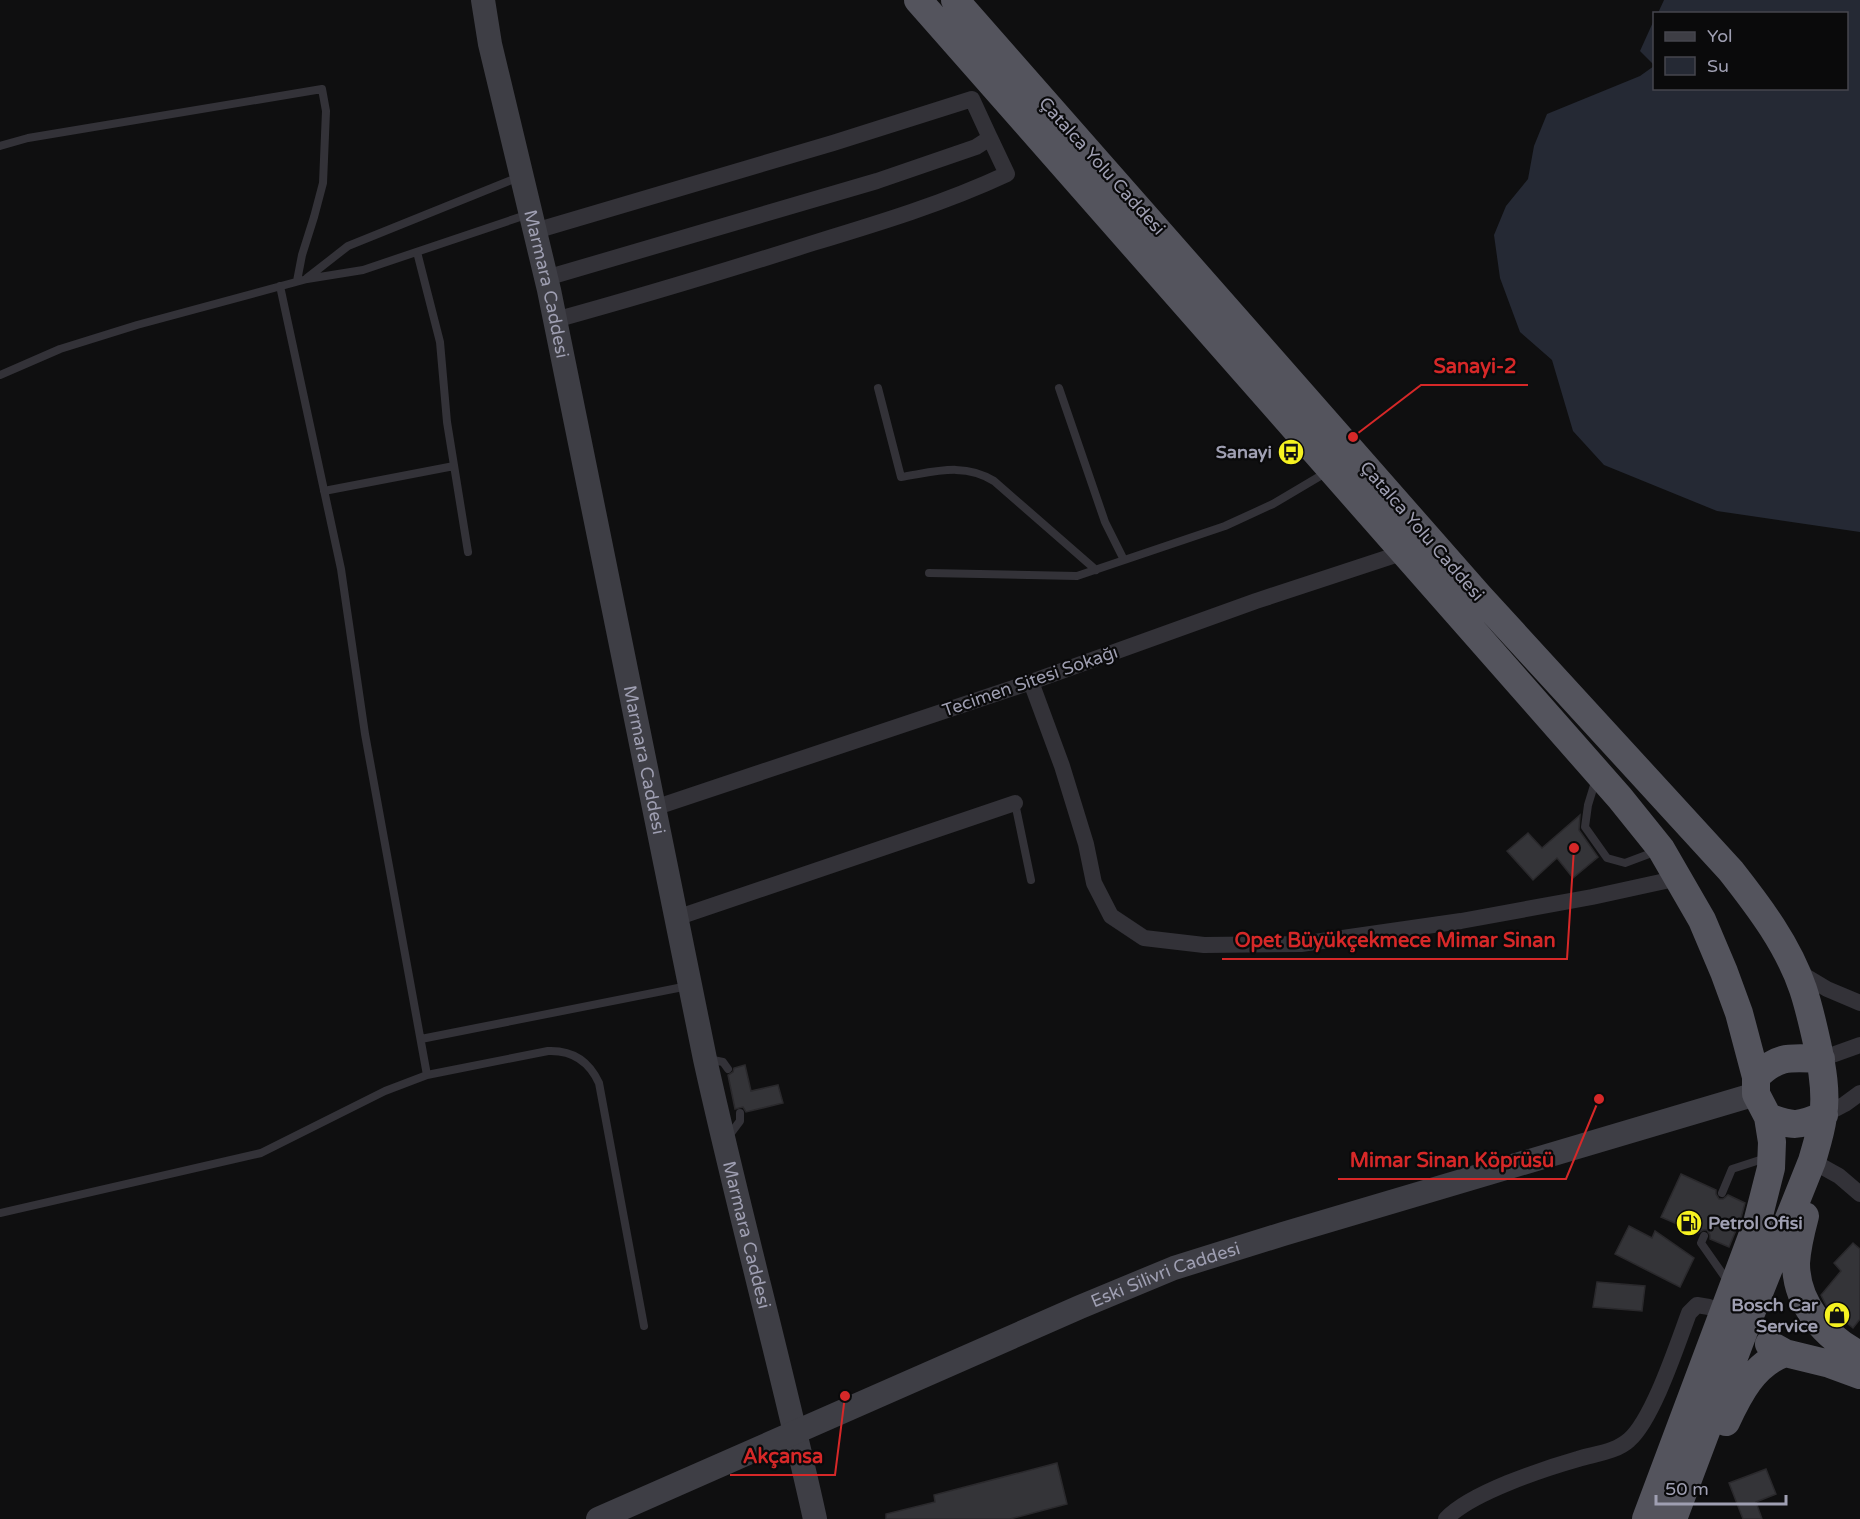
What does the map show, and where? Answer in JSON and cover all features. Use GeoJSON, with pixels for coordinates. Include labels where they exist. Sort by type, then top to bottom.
{"type":"FeatureCollection","features":[{"type":"Feature","properties":{"kind":"highway","name":"Çatalca Yolu Caddesi"},"geometry":{"type":"LineString","coordinates":[[918,0],[1405,552],[1598,773],[1661,849],[1702,920],[1739,1013],[1772,1156],[1767,1190],[1734,1309]]}},
{"type":"Feature","properties":{"kind":"highway","name":"Çatalca Yolu Caddesi"},"geometry":{"type":"LineString","coordinates":[[955,0],[1479,596],[1731,871],[1762,910],[1795,970],[1808,1005],[1821,1059]]}},
{"type":"Feature","properties":{"kind":"highway"},"geometry":{"type":"LineString","coordinates":[[1646,1519],[1734,1309],[1812,1161],[1824,1115],[1821,1059],[1788,1058],[1766,1067],[1760,1096],[1791,1125],[1804,1123],[1824,1115]]}},
{"type":"Feature","properties":{"kind":"highway"},"geometry":{"type":"LineString","coordinates":[[1812,1161],[1811,1197],[1799,1237],[1796,1264],[1800,1290],[1808,1308],[1818,1322],[1845,1347],[1860,1355]]}},
{"type":"Feature","properties":{"kind":"highway"},"geometry":{"type":"LineString","coordinates":[[1734,1309],[1759,1339],[1785,1353],[1830,1364],[1860,1375]]}},
{"type":"Feature","properties":{"kind":"highway"},"geometry":{"type":"LineString","coordinates":[[1676,1512],[1734,1309]]}},
{"type":"Feature","properties":{"kind":"highway"},"geometry":{"type":"LineString","coordinates":[[1676,1512],[1704,1470],[1737,1398],[1765,1364],[1785,1353]]}},
{"type":"Feature","properties":{"kind":"main road","name":"Marmara Caddesi"},"geometry":{"type":"LineString","coordinates":[[483,0],[490,44],[555,320],[705,1059],[815,1519]]}},
{"type":"Feature","properties":{"kind":"main road","name":"Eski Silivri Caddesi"},"geometry":{"type":"LineString","coordinates":[[598,1519],[1174,1268],[1283,1234],[1760,1096]]}},
{"type":"Feature","properties":{"kind":"street"},"geometry":{"type":"LineString","coordinates":[[532,222],[833,143],[972,99],[1007,174],[977,188],[878,223],[659,292],[555,320]]}},
{"type":"Feature","properties":{"kind":"street"},"geometry":{"type":"LineString","coordinates":[[546,278],[877,180],[976,147],[990,138]]}},
{"type":"Feature","properties":{"kind":"street","name":"Tecimen Sitesi Sokağı"},"geometry":{"type":"LineString","coordinates":[[654,808],[1031,682],[1256,601],[1405,552]]}},
{"type":"Feature","properties":{"kind":"street"},"geometry":{"type":"LineString","coordinates":[[1031,682],[1062,766],[1086,844],[1094,883],[1111,916],[1144,938],[1204,945],[1301,944],[1461,921],[1592,897],[1679,878]]}},
{"type":"Feature","properties":{"kind":"street"},"geometry":{"type":"LineString","coordinates":[[676,918],[1015,803]]}},
{"type":"Feature","properties":{"kind":"street"},"geometry":{"type":"LineString","coordinates":[[1795,970],[1827,989],[1860,1003]]}},
{"type":"Feature","properties":{"kind":"street"},"geometry":{"type":"LineString","coordinates":[[1821,1059],[1860,1045]]}},
{"type":"Feature","properties":{"kind":"street"},"geometry":{"type":"LineString","coordinates":[[1824,1115],[1860,1093]]}},
{"type":"Feature","properties":{"kind":"street"},"geometry":{"type":"LineString","coordinates":[[1812,1161],[1839,1176],[1860,1194]]}},
{"type":"Feature","properties":{"kind":"street"},"geometry":{"type":"LineString","coordinates":[[1446,1519],[1472,1500],[1511,1482],[1612,1449],[1629,1440],[1646,1418],[1689,1313],[1697,1305],[1734,1309]]}},
{"type":"Feature","properties":{"kind":"lane"},"geometry":{"type":"LineString","coordinates":[[0,146],[28,138],[322,89],[326,111],[322,183],[297,281]]}},
{"type":"Feature","properties":{"kind":"lane"},"geometry":{"type":"LineString","coordinates":[[307,279],[348,246],[521,176]]}},
{"type":"Feature","properties":{"kind":"lane"},"geometry":{"type":"LineString","coordinates":[[0,375],[60,349],[137,325],[297,281],[363,270],[417,252],[532,222]]}},
{"type":"Feature","properties":{"kind":"lane"},"geometry":{"type":"LineString","coordinates":[[417,252],[440,342],[447,422],[468,552]]}},
{"type":"Feature","properties":{"kind":"lane"},"geometry":{"type":"LineString","coordinates":[[280,286],[341,569],[365,734],[427,1075]]}},
{"type":"Feature","properties":{"kind":"lane"},"geometry":{"type":"LineString","coordinates":[[878,388],[901,477],[958,469],[986,476],[1096,570]]}},
{"type":"Feature","properties":{"kind":"lane"},"geometry":{"type":"LineString","coordinates":[[1059,388],[1105,522],[1124,560]]}},
{"type":"Feature","properties":{"kind":"lane"},"geometry":{"type":"LineString","coordinates":[[324,491],[454,466]]}},
{"type":"Feature","properties":{"kind":"lane"},"geometry":{"type":"LineString","coordinates":[[929,573],[1077,576],[1225,526],[1274,504],[1331,470]]}},
{"type":"Feature","properties":{"kind":"lane"},"geometry":{"type":"LineString","coordinates":[[1598,773],[1588,805],[1585,827],[1607,858],[1625,863],[1661,849]]}},
{"type":"Feature","properties":{"kind":"lane"},"geometry":{"type":"LineString","coordinates":[[1015,803],[1030,880]]}},
{"type":"Feature","properties":{"kind":"lane"},"geometry":{"type":"LineString","coordinates":[[421,1039],[690,985]]}},
{"type":"Feature","properties":{"kind":"lane"},"geometry":{"type":"LineString","coordinates":[[0,1213],[261,1154],[385,1091],[427,1075],[548,1051],[566,1052],[590,1066],[599,1083],[644,1326]]}},
{"type":"Feature","properties":{"kind":"lane"},"geometry":{"type":"LineString","coordinates":[[705,1059],[716,1059],[723,1062],[728,1069]]}},
{"type":"Feature","properties":{"kind":"lane"},"geometry":{"type":"LineString","coordinates":[[724,1143],[740,1121],[740,1113]]}},
{"type":"Feature","properties":{"kind":"lane"},"geometry":{"type":"LineString","coordinates":[[1722,1192],[1732,1169],[1772,1156]]}},
{"type":"Feature","properties":{"kind":"lane"},"geometry":{"type":"LineString","coordinates":[[1704,1236],[1701,1243],[1734,1309]]}},
{"type":"Feature","properties":{"kind":"water"},"geometry":{"type":"Polygon","coordinates":[[[1664,0],[1860,0],[1860,532],[1717,511],[1604,465],[1573,431],[1552,360],[1520,332],[1500,278],[1494,235],[1506,206],[1528,179],[1534,146],[1547,114],[1640,76],[1653,67],[1653,90],[1848,90],[1848,12],[1658,12],[1664,0]]]}},
{"type":"Feature","properties":{"kind":"water"},"geometry":{"type":"Polygon","coordinates":[[[1653,22],[1653,64],[1640,51],[1653,22]]]}},
{"type":"Feature","properties":{"kind":"building"},"geometry":{"type":"Polygon","coordinates":[[[1580,815],[1579,830],[1598,857],[1573,878],[1557,858],[1533,880],[1507,851],[1528,833],[1542,848],[1580,815]]]}},
{"type":"Feature","properties":{"kind":"building"},"geometry":{"type":"Polygon","coordinates":[[[745,1065],[751,1091],[778,1085],[783,1103],[746,1112],[743,1107],[735,1109],[728,1075],[733,1072],[734,1068],[745,1065]]]}},
{"type":"Feature","properties":{"kind":"building"},"geometry":{"type":"Polygon","coordinates":[[[1681,1174],[1716,1190],[1719,1199],[1728,1195],[1745,1203],[1729,1247],[1710,1239],[1707,1230],[1698,1233],[1661,1217],[1681,1174]]]}},
{"type":"Feature","properties":{"kind":"building"},"geometry":{"type":"Polygon","coordinates":[[[1629,1226],[1652,1238],[1655,1231],[1694,1258],[1680,1287],[1615,1254],[1629,1226]]]}},
{"type":"Feature","properties":{"kind":"building"},"geometry":{"type":"Polygon","coordinates":[[[1853,1243],[1860,1249],[1860,1319],[1853,1328],[1827,1307],[1821,1295],[1841,1271],[1834,1263],[1853,1243]]]}},
{"type":"Feature","properties":{"kind":"building"},"geometry":{"type":"Polygon","coordinates":[[[1597,1282],[1645,1286],[1642,1311],[1593,1307],[1597,1282]]]}},
{"type":"Feature","properties":{"kind":"building"},"geometry":{"type":"Polygon","coordinates":[[[1057,1463],[1067,1504],[1010,1519],[886,1519],[886,1514],[935,1502],[934,1495],[1057,1463]]]}},
{"type":"Feature","properties":{"kind":"building"},"geometry":{"type":"Polygon","coordinates":[[[1766,1469],[1776,1494],[1756,1502],[1762,1519],[1743,1519],[1729,1483],[1766,1469]]]}},
{"type":"Feature","properties":{"kind":"place","name":"Sanayi-2"},"geometry":{"type":"Point","coordinates":[1353,437]}},
{"type":"Feature","properties":{"kind":"place","name":"Sanayi"},"geometry":{"type":"Point","coordinates":[1291,452]}},
{"type":"Feature","properties":{"kind":"place","name":"Opet Büyükçekmece Mimar Sinan"},"geometry":{"type":"Point","coordinates":[1574,848]}},
{"type":"Feature","properties":{"kind":"place","name":"Mimar Sinan Köprüsü"},"geometry":{"type":"Point","coordinates":[1599,1099]}},
{"type":"Feature","properties":{"kind":"place","name":"Petrol Ofisi"},"geometry":{"type":"Point","coordinates":[1689,1223]}},
{"type":"Feature","properties":{"kind":"place","name":"Bosch Car Service"},"geometry":{"type":"Point","coordinates":[1837,1315]}},
{"type":"Feature","properties":{"kind":"place","name":"Akçansa"},"geometry":{"type":"Point","coordinates":[845,1396]}}]}
